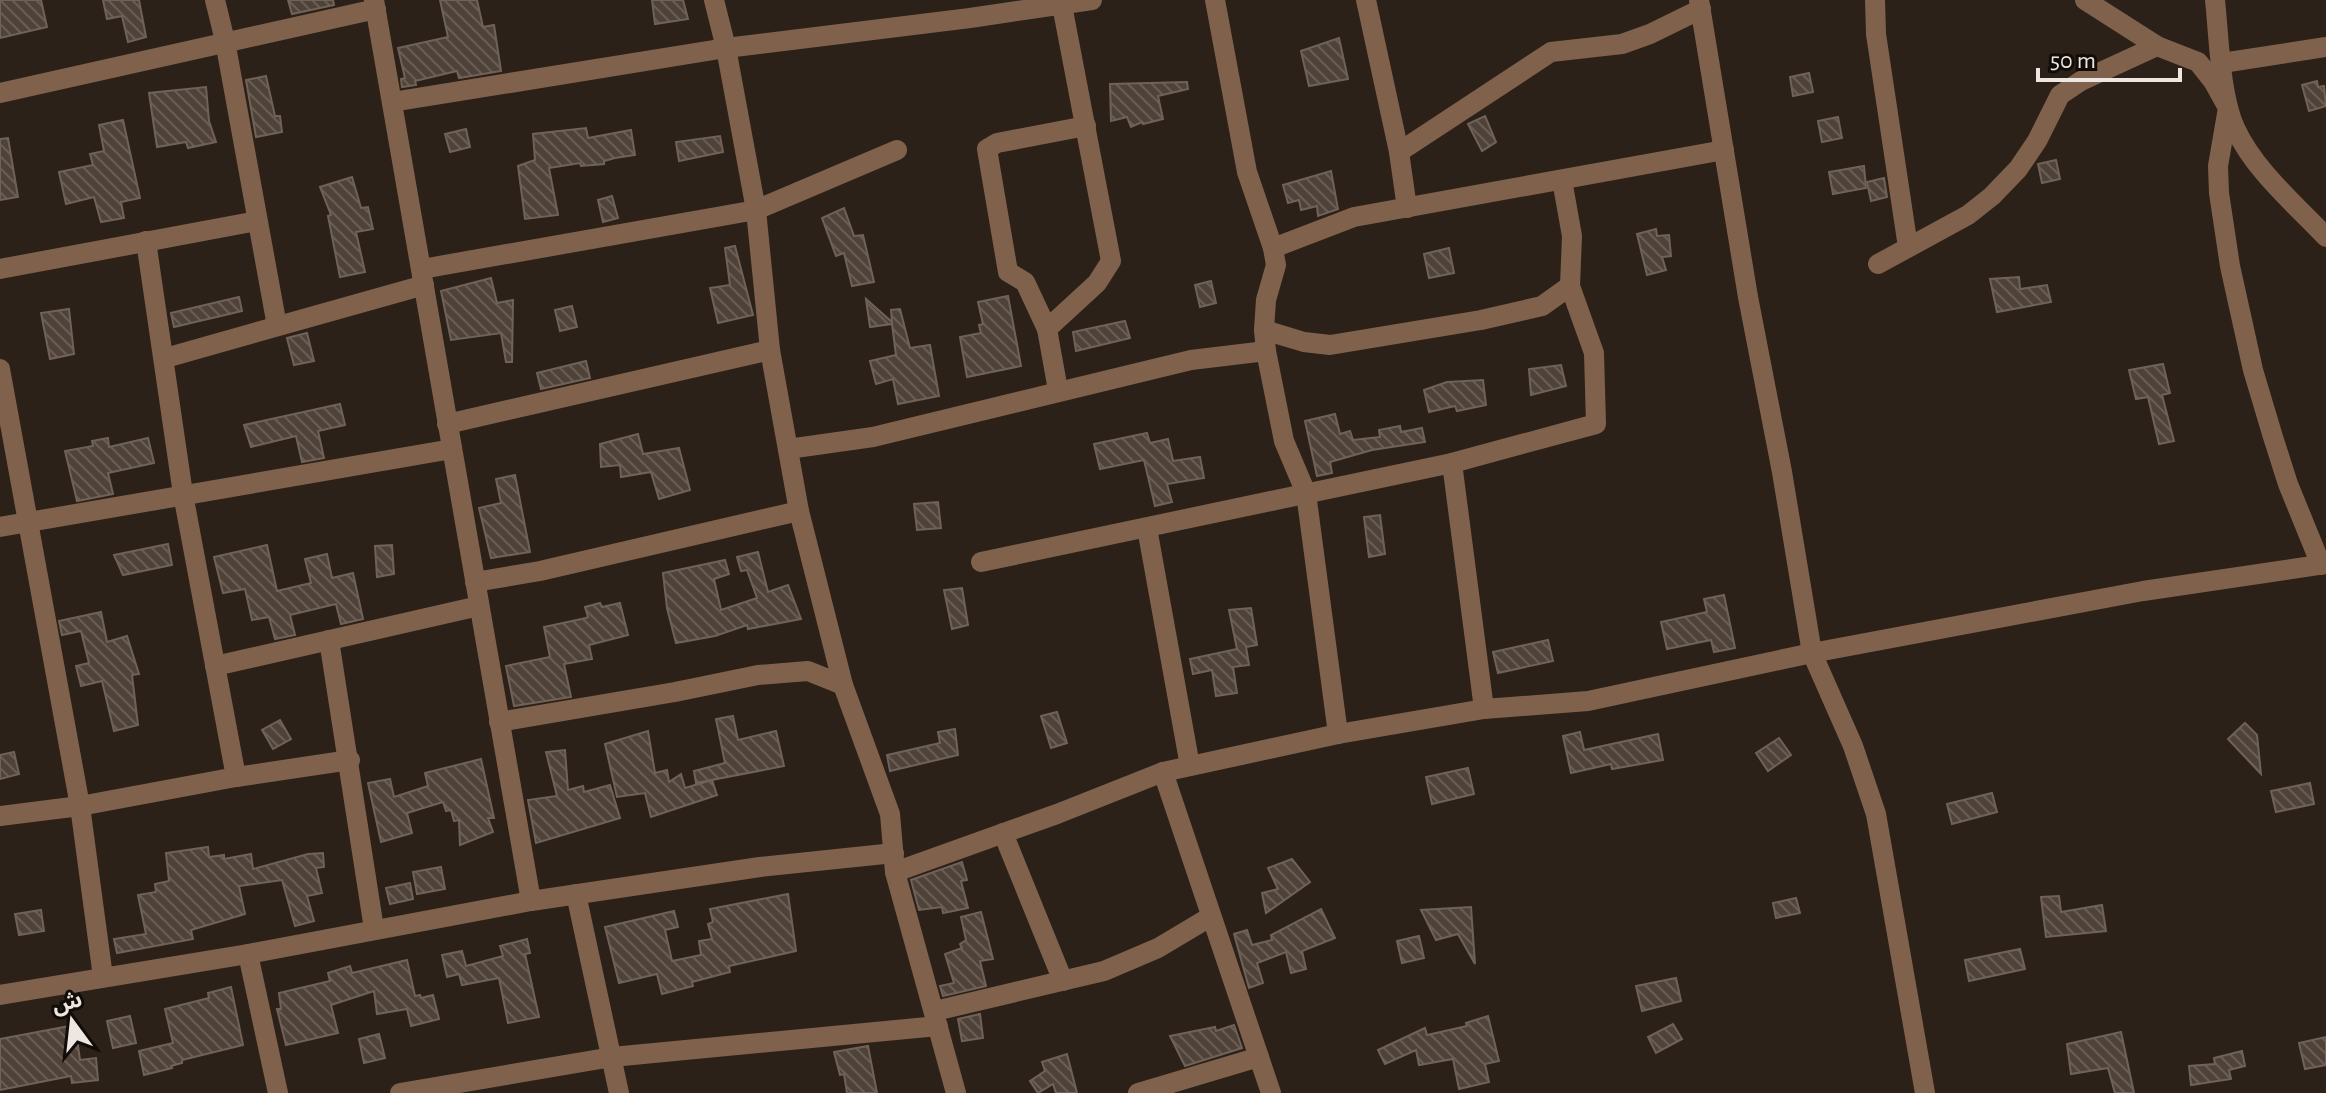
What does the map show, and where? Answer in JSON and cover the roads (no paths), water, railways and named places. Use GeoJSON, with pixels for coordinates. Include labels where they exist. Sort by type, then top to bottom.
{"type":"FeatureCollection","features":[{"type":"Feature","properties":{"kind":"street"},"geometry":{"type":"LineString","coordinates":[[215,0],[277,326]]}},
{"type":"Feature","properties":{"kind":"street"},"geometry":{"type":"LineString","coordinates":[[714,0],[756,210],[770,350],[799,511],[843,685],[890,814],[894,862],[956,1093]]}},
{"type":"Feature","properties":{"kind":"street"},"geometry":{"type":"LineString","coordinates":[[392,102],[726,48],[1092,0]]}},
{"type":"Feature","properties":{"kind":"street"},"geometry":{"type":"LineString","coordinates":[[1215,0],[1247,172],[1276,265],[1266,300],[1265,340],[1284,441],[1306,493],[1338,734]]}},
{"type":"Feature","properties":{"kind":"street"},"geometry":{"type":"LineString","coordinates":[[1366,0],[1399,152],[1407,208]]}},
{"type":"Feature","properties":{"kind":"street"},"geometry":{"type":"LineString","coordinates":[[1875,0],[1876,34],[1908,247]]}},
{"type":"Feature","properties":{"kind":"street"},"geometry":{"type":"LineString","coordinates":[[2085,0],[2157,46],[2198,62],[2213,81],[2235,129],[2248,149],[2326,237]]}},
{"type":"Feature","properties":{"kind":"street"},"geometry":{"type":"LineString","coordinates":[[0,995],[248,954],[576,894],[760,867],[894,862],[1003,833],[1163,772],[1338,734],[1484,709],[1588,701],[1812,653],[2143,591],[2324,565],[2288,484],[2273,437],[2253,370],[2230,266],[2218,166],[2228,108],[2215,0]]}},
{"type":"Feature","properties":{"kind":"street"},"geometry":{"type":"LineString","coordinates":[[1047,329],[1097,283],[1111,261],[1062,2]]}},
{"type":"Feature","properties":{"kind":"street"},"geometry":{"type":"LineString","coordinates":[[1399,152],[1551,52],[1622,44],[1650,34],[1700,4],[1812,653],[1853,746],[1876,814],[1925,1093]]}},
{"type":"Feature","properties":{"kind":"street"},"geometry":{"type":"LineString","coordinates":[[0,93],[375,5],[531,901]]}},
{"type":"Feature","properties":{"kind":"street"},"geometry":{"type":"LineString","coordinates":[[1878,264],[1968,215],[1992,196],[2025,160],[2060,95],[2081,81],[2157,46]]}},
{"type":"Feature","properties":{"kind":"street"},"geometry":{"type":"LineString","coordinates":[[2222,63],[2326,47]]}},
{"type":"Feature","properties":{"kind":"street"},"geometry":{"type":"LineString","coordinates":[[1058,390],[1047,329],[1025,282],[1008,272],[987,149],[997,143],[1086,126]]}},
{"type":"Feature","properties":{"kind":"street"},"geometry":{"type":"LineString","coordinates":[[165,358],[277,326],[423,277],[756,210],[897,150]]}},
{"type":"Feature","properties":{"kind":"street"},"geometry":{"type":"LineString","coordinates":[[1273,248],[1354,217],[1724,150]]}},
{"type":"Feature","properties":{"kind":"street"},"geometry":{"type":"LineString","coordinates":[[981,562],[1452,463],[1596,424],[1594,353],[1570,286],[1572,236],[1562,180]]}},
{"type":"Feature","properties":{"kind":"street"},"geometry":{"type":"LineString","coordinates":[[0,269],[257,221]]}},
{"type":"Feature","properties":{"kind":"street"},"geometry":{"type":"LineString","coordinates":[[146,241],[183,494],[236,777]]}},
{"type":"Feature","properties":{"kind":"street"},"geometry":{"type":"LineString","coordinates":[[788,449],[873,437],[1265,340],[1330,345],[1481,320],[1542,306],[1570,286]]}},
{"type":"Feature","properties":{"kind":"street"},"geometry":{"type":"LineString","coordinates":[[447,424],[770,350]]}},
{"type":"Feature","properties":{"kind":"street"},"geometry":{"type":"LineString","coordinates":[[0,369],[80,806],[103,977]]}},
{"type":"Feature","properties":{"kind":"street"},"geometry":{"type":"LineString","coordinates":[[0,527],[452,449]]}},
{"type":"Feature","properties":{"kind":"street"},"geometry":{"type":"LineString","coordinates":[[1452,463],[1484,709]]}},
{"type":"Feature","properties":{"kind":"street"},"geometry":{"type":"LineString","coordinates":[[475,582],[579,563],[799,511]]}},
{"type":"Feature","properties":{"kind":"street"},"geometry":{"type":"LineString","coordinates":[[1147,528],[1190,766]]}},
{"type":"Feature","properties":{"kind":"street"},"geometry":{"type":"LineString","coordinates":[[215,666],[479,606]]}},
{"type":"Feature","properties":{"kind":"street"},"geometry":{"type":"LineString","coordinates":[[329,640],[374,929]]}},
{"type":"Feature","properties":{"kind":"street"},"geometry":{"type":"LineString","coordinates":[[499,722],[758,675],[808,671],[843,685]]}},
{"type":"Feature","properties":{"kind":"street"},"geometry":{"type":"LineString","coordinates":[[0,816],[80,806],[350,760]]}},
{"type":"Feature","properties":{"kind":"street"},"geometry":{"type":"LineString","coordinates":[[1163,772],[1271,1093]]}},
{"type":"Feature","properties":{"kind":"street"},"geometry":{"type":"LineString","coordinates":[[1003,833],[1063,981]]}},
{"type":"Feature","properties":{"kind":"street"},"geometry":{"type":"LineString","coordinates":[[576,894],[619,1093]]}},
{"type":"Feature","properties":{"kind":"street"},"geometry":{"type":"LineString","coordinates":[[400,1093],[612,1057],[936,1018],[1104,971],[1158,948],[1210,917]]}},
{"type":"Feature","properties":{"kind":"street"},"geometry":{"type":"LineString","coordinates":[[248,954],[278,1093]]}},
{"type":"Feature","properties":{"kind":"street"},"geometry":{"type":"LineString","coordinates":[[1138,1093],[1259,1057]]}}]}
